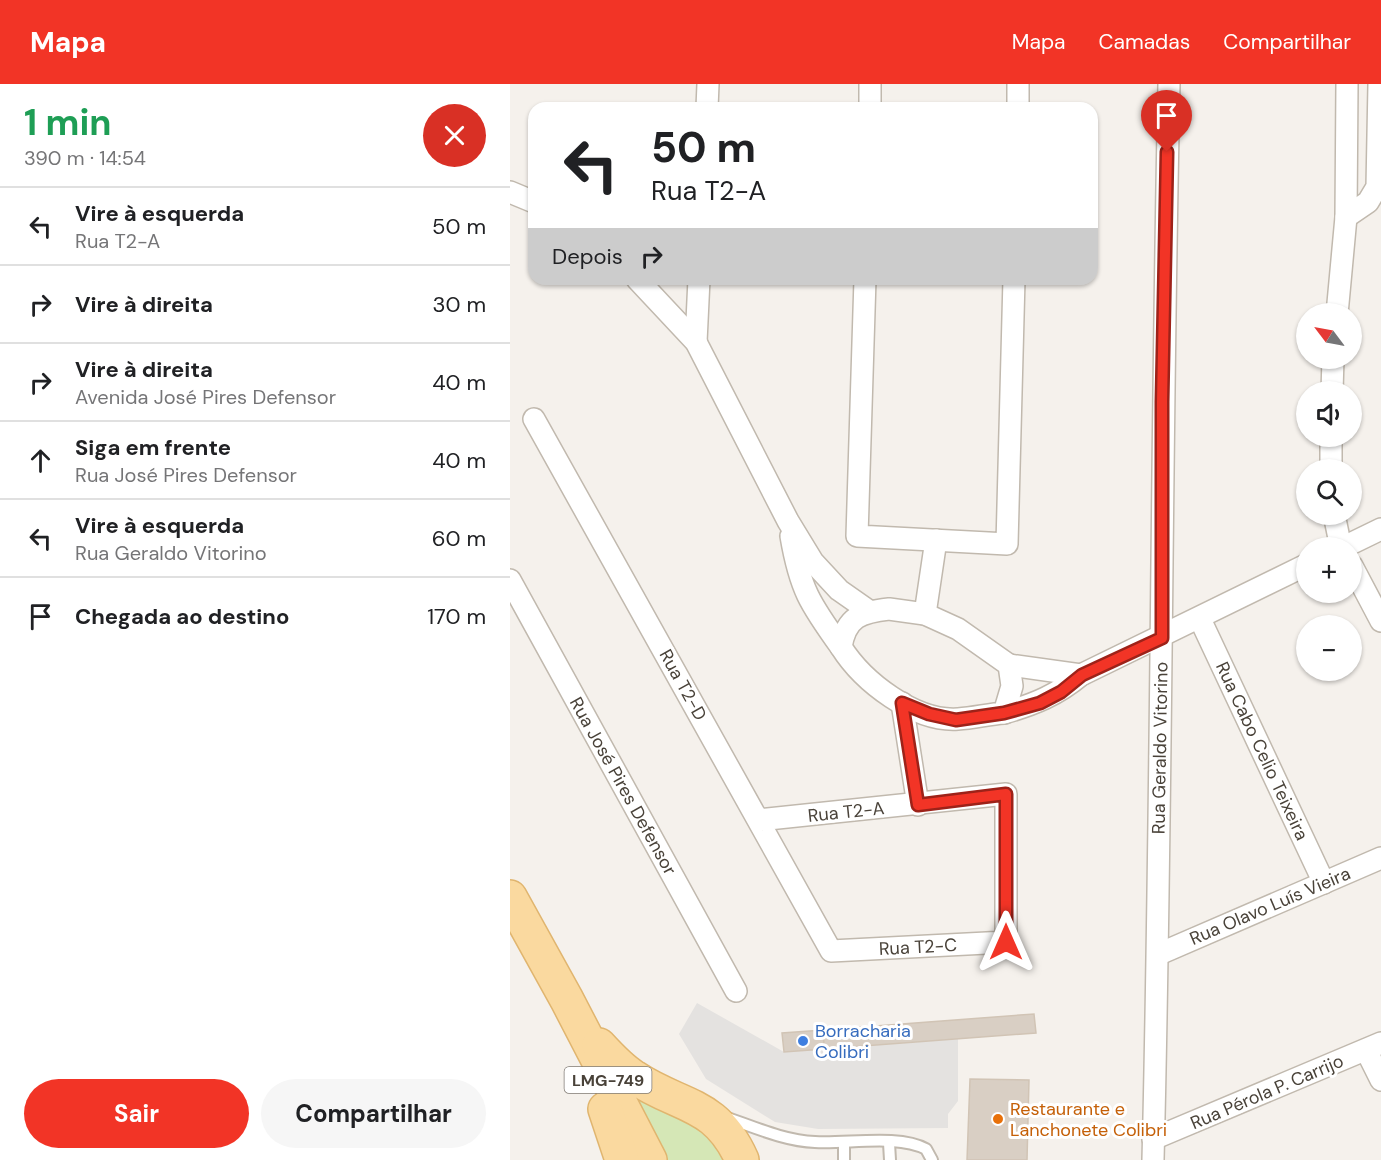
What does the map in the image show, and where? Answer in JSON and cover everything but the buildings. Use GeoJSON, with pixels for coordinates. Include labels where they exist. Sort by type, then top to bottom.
{"type":"FeatureCollection","features":[{"type":"Feature","properties":{"kind":"main road","name":"LMG-749"},"geometry":{"type":"LineString","coordinates":[[510,897],[567,1000],[650,1160]]}},
{"type":"Feature","properties":{"kind":"main road"},"geometry":{"type":"LineString","coordinates":[[567,1000],[596,1042],[633,1077],[702,1110],[721,1125],[742,1160]]}},
{"type":"Feature","properties":{"kind":"main road"},"geometry":{"type":"LineString","coordinates":[[567,1000],[622,1160]]}},
{"type":"Feature","properties":{"kind":"street"},"geometry":{"type":"LineString","coordinates":[[707,102],[708,84]]}},
{"type":"Feature","properties":{"kind":"street"},"geometry":{"type":"LineString","coordinates":[[870,84],[870,102]]}},
{"type":"Feature","properties":{"kind":"street"},"geometry":{"type":"LineString","coordinates":[[1018,84],[1018,102]]}},
{"type":"Feature","properties":{"kind":"street","name":"Rua Geraldo Vitorino"},"geometry":{"type":"LineString","coordinates":[[1153,1150],[1159,954],[1162,390],[1169,84]]}},
{"type":"Feature","properties":{"kind":"street"},"geometry":{"type":"LineString","coordinates":[[1338,303],[1346,217],[1347,84]]}},
{"type":"Feature","properties":{"kind":"street"},"geometry":{"type":"LineString","coordinates":[[1346,217],[1368,202],[1377,187],[1379,84]]}},
{"type":"Feature","properties":{"kind":"street"},"geometry":{"type":"LineString","coordinates":[[510,192],[528,200]]}},
{"type":"Feature","properties":{"kind":"street"},"geometry":{"type":"LineString","coordinates":[[643,285],[696,342],[788,521],[813,562],[826,578],[869,611]]}},
{"type":"Feature","properties":{"kind":"street"},"geometry":{"type":"LineString","coordinates":[[696,342],[699,285]]}},
{"type":"Feature","properties":{"kind":"street"},"geometry":{"type":"LineString","coordinates":[[865,285],[857,536],[1007,544],[1014,285]]}},
{"type":"Feature","properties":{"kind":"street","name":"Rua T2-D"},"geometry":{"type":"LineString","coordinates":[[534,418],[831,951]]}},
{"type":"Feature","properties":{"kind":"street"},"geometry":{"type":"LineString","coordinates":[[788,521],[798,575],[810,604],[853,667],[874,687],[902,703],[929,714],[956,720],[1004,713],[1040,703],[1061,692],[1082,675],[1162,638],[1296,570]]}},
{"type":"Feature","properties":{"kind":"street"},"geometry":{"type":"LineString","coordinates":[[1362,538],[1381,529]]}},
{"type":"Feature","properties":{"kind":"street"},"geometry":{"type":"LineString","coordinates":[[925,614],[936,540]]}},
{"type":"Feature","properties":{"kind":"street","name":"Rua José Pires Defensor"},"geometry":{"type":"LineString","coordinates":[[510,580],[736,992]]}},
{"type":"Feature","properties":{"kind":"street"},"geometry":{"type":"LineString","coordinates":[[1362,585],[1381,621]]}},
{"type":"Feature","properties":{"kind":"street"},"geometry":{"type":"LineString","coordinates":[[841,647],[843,632],[853,619],[869,611],[889,609],[925,614],[958,629],[1009,665],[1082,675]]}},
{"type":"Feature","properties":{"kind":"street","name":"Rua Cabo Celio Teixeira"},"geometry":{"type":"LineString","coordinates":[[1200,619],[1324,883]]}},
{"type":"Feature","properties":{"kind":"street"},"geometry":{"type":"LineString","coordinates":[[1004,713],[1012,686],[1009,665]]}},
{"type":"Feature","properties":{"kind":"street"},"geometry":{"type":"LineString","coordinates":[[902,703],[918,805]]}},
{"type":"Feature","properties":{"kind":"street","name":"Rua T2-A"},"geometry":{"type":"LineString","coordinates":[[758,820],[1006,794],[1006,942]]}},
{"type":"Feature","properties":{"kind":"street","name":"Rua Olavo Luís Vieira"},"geometry":{"type":"LineString","coordinates":[[1159,954],[1381,860]]}},
{"type":"Feature","properties":{"kind":"street","name":"Rua T2-C"},"geometry":{"type":"LineString","coordinates":[[831,951],[1006,942]]}},
{"type":"Feature","properties":{"kind":"street"},"geometry":{"type":"LineString","coordinates":[[1374,1047],[1381,1080]]}},
{"type":"Feature","properties":{"kind":"street","name":"Rua Pérola P. Carrijo"},"geometry":{"type":"LineString","coordinates":[[1153,1150],[1374,1047]]}},
{"type":"Feature","properties":{"kind":"lane"},"geometry":{"type":"LineString","coordinates":[[702,1110],[795,1140],[918,1145],[926,1149],[932,1160]]}},
{"type":"Feature","properties":{"kind":"lane"},"geometry":{"type":"LineString","coordinates":[[844,1143],[844,1160]]}},
{"type":"Feature","properties":{"kind":"lane"},"geometry":{"type":"LineString","coordinates":[[890,1143],[890,1160]]}},
{"type":"Feature","properties":{"kind":"green space"},"geometry":{"type":"Polygon","coordinates":[[[596,1042],[742,1160],[622,1160],[596,1042]]]}},
{"type":"Feature","properties":{"kind":"shaded area"},"geometry":{"type":"Polygon","coordinates":[[[697,1003],[784,1052],[958,1039],[958,1101],[948,1114],[948,1128],[818,1129],[775,1122],[706,1079],[679,1034],[697,1003]]]}},
{"type":"Feature","properties":{"kind":"place","name":"Borracharia Colibri"},"geometry":{"type":"Point","coordinates":[803,1041]}},
{"type":"Feature","properties":{"kind":"place","name":"Restaurante e Lanchonete Colibri"},"geometry":{"type":"Point","coordinates":[998,1119]}},
{"type":"Feature","properties":{"kind":"route"},"geometry":{"type":"LineString","coordinates":[[1006,942],[1006,794],[918,805],[902,703],[929,714],[956,720],[1004,713],[1040,703],[1061,692],[1082,675],[1162,638],[1162,402],[1167,152]]}}]}
